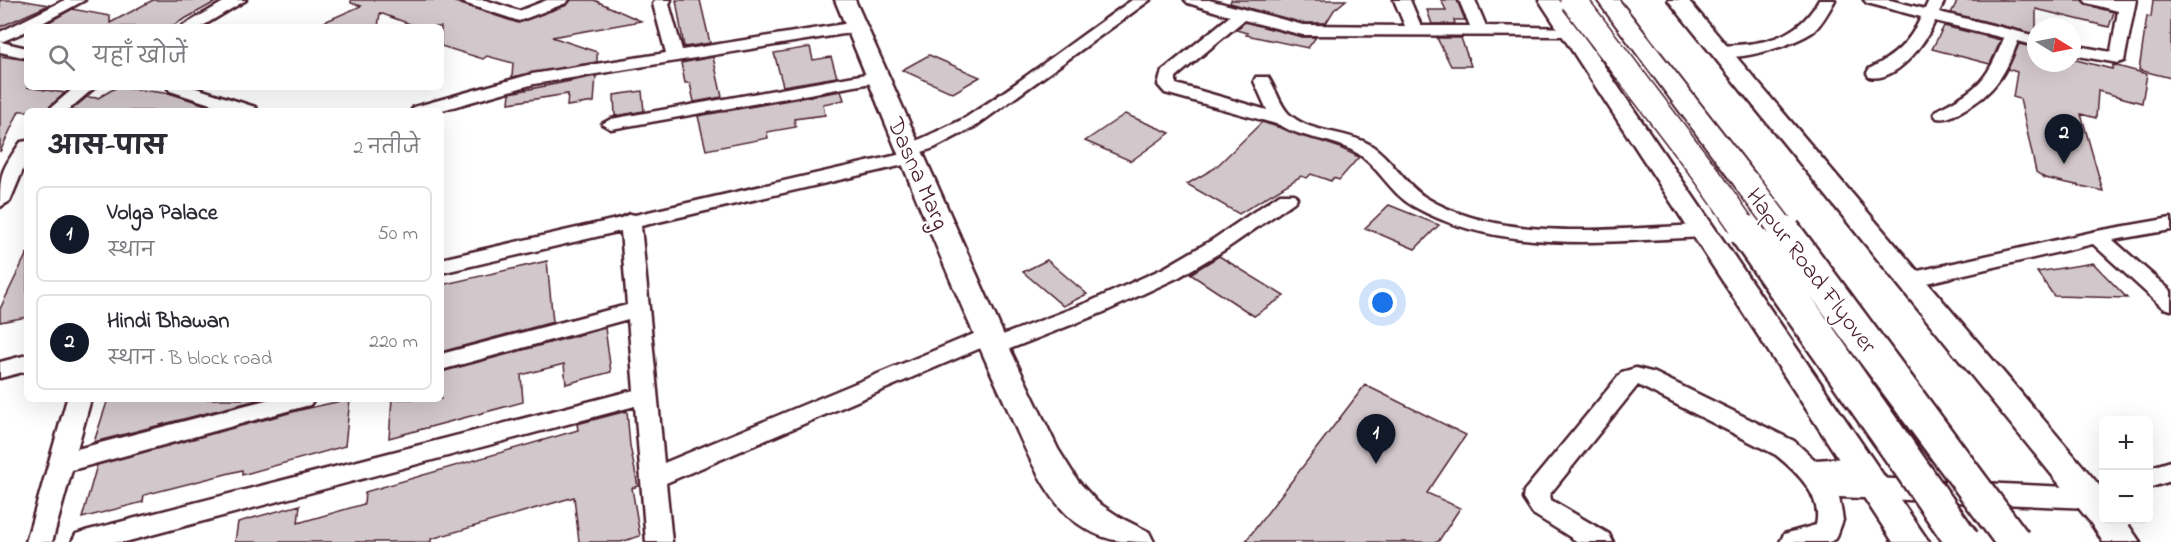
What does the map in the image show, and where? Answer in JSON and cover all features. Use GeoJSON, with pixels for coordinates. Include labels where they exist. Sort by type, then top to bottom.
{"type":"FeatureCollection","features":[{"type":"Feature","properties":{"kind":"main road","name":"Hapur Road Flyover"},"geometry":{"type":"LineString","coordinates":[[1573,0],[1708,177],[1963,542]]}},
{"type":"Feature","properties":{"kind":"main road","name":"Hapur Road Flyover"},"geometry":{"type":"LineString","coordinates":[[1608,0],[2014,542]]}},
{"type":"Feature","properties":{"kind":"street"},"geometry":{"type":"LineString","coordinates":[[28,24],[77,0]]}},
{"type":"Feature","properties":{"kind":"street"},"geometry":{"type":"LineString","coordinates":[[194,24],[238,0]]}},
{"type":"Feature","properties":{"kind":"street"},"geometry":{"type":"LineString","coordinates":[[469,0],[519,16],[561,0]]}},
{"type":"Feature","properties":{"kind":"street"},"geometry":{"type":"LineString","coordinates":[[663,0],[675,56]]}},
{"type":"Feature","properties":{"kind":"street","name":"Dasna Marg"},"geometry":{"type":"LineString","coordinates":[[845,0],[992,341],[1044,453],[1066,490],[1085,511],[1109,528],[1137,542]]}},
{"type":"Feature","properties":{"kind":"street"},"geometry":{"type":"LineString","coordinates":[[444,265],[911,154],[970,122],[1142,0]]}},
{"type":"Feature","properties":{"kind":"street"},"geometry":{"type":"LineString","coordinates":[[1193,0],[1241,15],[1303,30],[1569,31]]}},
{"type":"Feature","properties":{"kind":"street"},"geometry":{"type":"LineString","coordinates":[[1383,0],[1404,3],[1415,31]]}},
{"type":"Feature","properties":{"kind":"street"},"geometry":{"type":"LineString","coordinates":[[1467,0],[1480,31]]}},
{"type":"Feature","properties":{"kind":"street"},"geometry":{"type":"LineString","coordinates":[[1549,0],[1912,542]]}},
{"type":"Feature","properties":{"kind":"street"},"geometry":{"type":"LineString","coordinates":[[1678,0],[1909,280],[2099,504]]}},
{"type":"Feature","properties":{"kind":"street"},"geometry":{"type":"LineString","coordinates":[[1722,51],[1743,50],[1794,38],[1806,32],[1827,0]]}},
{"type":"Feature","properties":{"kind":"street"},"geometry":{"type":"LineString","coordinates":[[1872,0],[1934,7],[2027,39]]}},
{"type":"Feature","properties":{"kind":"street"},"geometry":{"type":"LineString","coordinates":[[2081,52],[2118,58],[2128,4],[2092,0]]}},
{"type":"Feature","properties":{"kind":"street"},"geometry":{"type":"LineString","coordinates":[[1875,73],[1907,56],[1934,7]]}},
{"type":"Feature","properties":{"kind":"street"},"geometry":{"type":"LineString","coordinates":[[1241,15],[1168,75],[1167,85],[1172,89],[1287,121],[1359,146],[1371,153],[1417,201],[1462,221],[1492,228],[1543,233],[1704,231]]}},
{"type":"Feature","properties":{"kind":"street"},"geometry":{"type":"LineString","coordinates":[[0,38],[24,26]]}},
{"type":"Feature","properties":{"kind":"street"},"geometry":{"type":"LineString","coordinates":[[430,108],[532,79],[856,27]]}},
{"type":"Feature","properties":{"kind":"street"},"geometry":{"type":"LineString","coordinates":[[1943,114],[1976,98],[1990,86],[2013,35]]}},
{"type":"Feature","properties":{"kind":"street"},"geometry":{"type":"LineString","coordinates":[[0,47],[24,52]]}},
{"type":"Feature","properties":{"kind":"street"},"geometry":{"type":"LineString","coordinates":[[611,124],[877,77]]}},
{"type":"Feature","properties":{"kind":"street"},"geometry":{"type":"LineString","coordinates":[[1262,81],[1276,111],[1287,121]]}},
{"type":"Feature","properties":{"kind":"street"},"geometry":{"type":"LineString","coordinates":[[60,108],[82,90]]}},
{"type":"Feature","properties":{"kind":"street"},"geometry":{"type":"LineString","coordinates":[[185,90],[240,108]]}},
{"type":"Feature","properties":{"kind":"street"},"geometry":{"type":"LineString","coordinates":[[0,201],[12,168],[24,150]]}},
{"type":"Feature","properties":{"kind":"street"},"geometry":{"type":"LineString","coordinates":[[654,478],[992,341],[1086,312],[1164,277],[1197,258],[1287,198]]}},
{"type":"Feature","properties":{"kind":"street"},"geometry":{"type":"LineString","coordinates":[[630,220],[659,542]]}},
{"type":"Feature","properties":{"kind":"street"},"geometry":{"type":"LineString","coordinates":[[1909,280],[2097,237],[2171,224]]}},
{"type":"Feature","properties":{"kind":"street"},"geometry":{"type":"LineString","coordinates":[[2097,237],[2171,303]]}},
{"type":"Feature","properties":{"kind":"street"},"geometry":{"type":"LineString","coordinates":[[444,361],[638,309]]}},
{"type":"Feature","properties":{"kind":"street"},"geometry":{"type":"LineString","coordinates":[[0,370],[24,364]]}},
{"type":"Feature","properties":{"kind":"street"},"geometry":{"type":"LineString","coordinates":[[1600,542],[1542,507],[1536,499],[1537,491],[1630,378],[1636,376],[1647,379],[1785,448],[1814,478],[1831,510],[1832,522],[1827,532],[1793,542]]}},
{"type":"Feature","properties":{"kind":"street"},"geometry":{"type":"LineString","coordinates":[[85,542],[646,395]]}},
{"type":"Feature","properties":{"kind":"street"},"geometry":{"type":"LineString","coordinates":[[39,542],[78,402]]}},
{"type":"Feature","properties":{"kind":"street"},"geometry":{"type":"LineString","coordinates":[[61,463],[291,402]]}},
{"type":"Feature","properties":{"kind":"street"},"geometry":{"type":"LineString","coordinates":[[2153,476],[2171,471]]}},
{"type":"Feature","properties":{"kind":"street"},"geometry":{"type":"LineString","coordinates":[[1814,478],[1869,477],[2099,506]]}},
{"type":"Feature","properties":{"kind":"street"},"geometry":{"type":"LineString","coordinates":[[2112,524],[2123,542]]}},
{"type":"Feature","properties":{"kind":"building"},"geometry":{"type":"Polygon","coordinates":[[[0,0],[20,0],[49,5],[0,27],[0,0]]]}},
{"type":"Feature","properties":{"kind":"building"},"geometry":{"type":"Polygon","coordinates":[[[153,0],[219,0],[175,24],[45,24],[72,9],[110,16],[110,23],[153,0]]]}},
{"type":"Feature","properties":{"kind":"building"},"geometry":{"type":"Polygon","coordinates":[[[351,0],[449,0],[518,23],[567,5],[571,0],[594,0],[641,21],[552,37],[597,52],[597,62],[512,77],[513,63],[487,56],[483,59],[444,47],[444,24],[410,24],[380,13],[378,24],[320,24],[361,6],[351,3],[351,0]]]}},
{"type":"Feature","properties":{"kind":"building"},"geometry":{"type":"Polygon","coordinates":[[[676,0],[700,0],[710,43],[684,47],[676,0]]]}},
{"type":"Feature","properties":{"kind":"building"},"geometry":{"type":"Polygon","coordinates":[[[1231,0],[1346,0],[1334,10],[1326,23],[1303,23],[1230,3],[1231,0]]]}},
{"type":"Feature","properties":{"kind":"building"},"geometry":{"type":"Polygon","coordinates":[[[1441,0],[1457,0],[1465,20],[1454,20],[1455,24],[1432,24],[1427,10],[1446,10],[1441,0]]]}},
{"type":"Feature","properties":{"kind":"building"},"geometry":{"type":"Polygon","coordinates":[[[1958,0],[2082,0],[2086,5],[2114,12],[2109,27],[2081,20],[2081,18],[2036,9],[2036,18],[2027,18],[2027,32],[1951,13],[1958,0]]]}},
{"type":"Feature","properties":{"kind":"building"},"geometry":{"type":"Polygon","coordinates":[[[2153,0],[2171,0],[2171,78],[2139,70],[2147,16],[2151,17],[2153,0]]]}},
{"type":"Feature","properties":{"kind":"building"},"geometry":{"type":"Polygon","coordinates":[[[1245,22],[1302,37],[1316,37],[1308,48],[1246,35],[1247,33],[1236,30],[1245,22]]]}},
{"type":"Feature","properties":{"kind":"building"},"geometry":{"type":"Polygon","coordinates":[[[1944,26],[2001,40],[1990,64],[1932,49],[1944,26]]]}},
{"type":"Feature","properties":{"kind":"building"},"geometry":{"type":"Polygon","coordinates":[[[1437,38],[1461,38],[1471,66],[1451,66],[1437,38]]]}},
{"type":"Feature","properties":{"kind":"building"},"geometry":{"type":"Polygon","coordinates":[[[2019,44],[2027,46],[2027,72],[2081,72],[2081,61],[2112,69],[2113,65],[2147,74],[2142,103],[2098,91],[2096,118],[2081,114],[2103,191],[2045,178],[2036,172],[2020,99],[2013,97],[2017,72],[2008,69],[2019,44]]]}},
{"type":"Feature","properties":{"kind":"building"},"geometry":{"type":"Polygon","coordinates":[[[810,47],[813,60],[831,57],[837,77],[783,86],[774,53],[810,47]]]}},
{"type":"Feature","properties":{"kind":"building"},"geometry":{"type":"Polygon","coordinates":[[[929,55],[980,77],[953,93],[902,70],[929,55]]]}},
{"type":"Feature","properties":{"kind":"building"},"geometry":{"type":"Polygon","coordinates":[[[0,56],[24,60],[24,90],[65,93],[48,108],[24,108],[24,111],[19,111],[0,152],[0,56]]]}},
{"type":"Feature","properties":{"kind":"building"},"geometry":{"type":"Polygon","coordinates":[[[713,57],[722,97],[694,102],[690,83],[685,83],[681,63],[713,57]]]}},
{"type":"Feature","properties":{"kind":"building"},"geometry":{"type":"Polygon","coordinates":[[[596,76],[594,102],[567,106],[568,94],[509,103],[510,93],[596,76]]]}},
{"type":"Feature","properties":{"kind":"building"},"geometry":{"type":"Polygon","coordinates":[[[112,90],[141,90],[172,94],[206,105],[206,108],[74,108],[87,97],[98,98],[112,90]]]}},
{"type":"Feature","properties":{"kind":"building"},"geometry":{"type":"Polygon","coordinates":[[[642,91],[644,111],[615,116],[614,95],[642,91]]]}},
{"type":"Feature","properties":{"kind":"building"},"geometry":{"type":"Polygon","coordinates":[[[841,91],[844,100],[823,104],[825,115],[794,119],[796,127],[767,132],[768,138],[706,150],[698,116],[841,91]]]}},
{"type":"Feature","properties":{"kind":"building"},"geometry":{"type":"Polygon","coordinates":[[[1125,114],[1170,133],[1131,161],[1085,141],[1125,114]]]}},
{"type":"Feature","properties":{"kind":"building"},"geometry":{"type":"Polygon","coordinates":[[[1262,122],[1338,147],[1359,157],[1339,180],[1333,178],[1331,181],[1311,174],[1307,178],[1301,176],[1239,214],[1187,184],[1215,168],[1262,122]]]}},
{"type":"Feature","properties":{"kind":"building"},"geometry":{"type":"Polygon","coordinates":[[[1389,205],[1439,225],[1415,249],[1365,228],[1389,205]]]}},
{"type":"Feature","properties":{"kind":"building"},"geometry":{"type":"Polygon","coordinates":[[[1219,256],[1284,296],[1254,316],[1190,274],[1219,256]]]}},
{"type":"Feature","properties":{"kind":"building"},"geometry":{"type":"Polygon","coordinates":[[[24,259],[24,318],[0,322],[0,309],[24,259]]]}},
{"type":"Feature","properties":{"kind":"building"},"geometry":{"type":"Polygon","coordinates":[[[1047,260],[1087,294],[1063,306],[1023,272],[1047,260]]]}},
{"type":"Feature","properties":{"kind":"building"},"geometry":{"type":"Polygon","coordinates":[[[547,261],[553,322],[444,351],[444,284],[547,261]]]}},
{"type":"Feature","properties":{"kind":"building"},"geometry":{"type":"Polygon","coordinates":[[[2093,263],[2127,298],[2054,296],[2037,272],[2093,263]]]}},
{"type":"Feature","properties":{"kind":"building"},"geometry":{"type":"Polygon","coordinates":[[[605,328],[611,372],[566,384],[564,364],[521,375],[523,402],[389,438],[392,402],[444,402],[444,371],[605,328]]]}},
{"type":"Feature","properties":{"kind":"building"},"geometry":{"type":"Polygon","coordinates":[[[1365,385],[1466,435],[1427,493],[1460,508],[1438,542],[1245,542],[1365,385]]]}},
{"type":"Feature","properties":{"kind":"building"},"geometry":{"type":"Polygon","coordinates":[[[107,402],[249,402],[94,442],[107,402]]]}},
{"type":"Feature","properties":{"kind":"building"},"geometry":{"type":"Polygon","coordinates":[[[336,402],[350,402],[345,446],[242,475],[242,470],[144,495],[143,502],[82,518],[97,465],[336,402]]]}},
{"type":"Feature","properties":{"kind":"building"},"geometry":{"type":"Polygon","coordinates":[[[627,411],[630,446],[638,486],[632,488],[640,536],[621,542],[579,542],[574,497],[431,539],[431,542],[235,542],[238,522],[300,505],[298,523],[364,504],[365,492],[578,430],[577,424],[627,411]]]}},
{"type":"Feature","properties":{"kind":"place","name":"Hindi Bhawan"},"geometry":{"type":"Point","coordinates":[2064,164]}},
{"type":"Feature","properties":{"kind":"place","name":"Volga Palace"},"geometry":{"type":"Point","coordinates":[1376,464]}}]}
